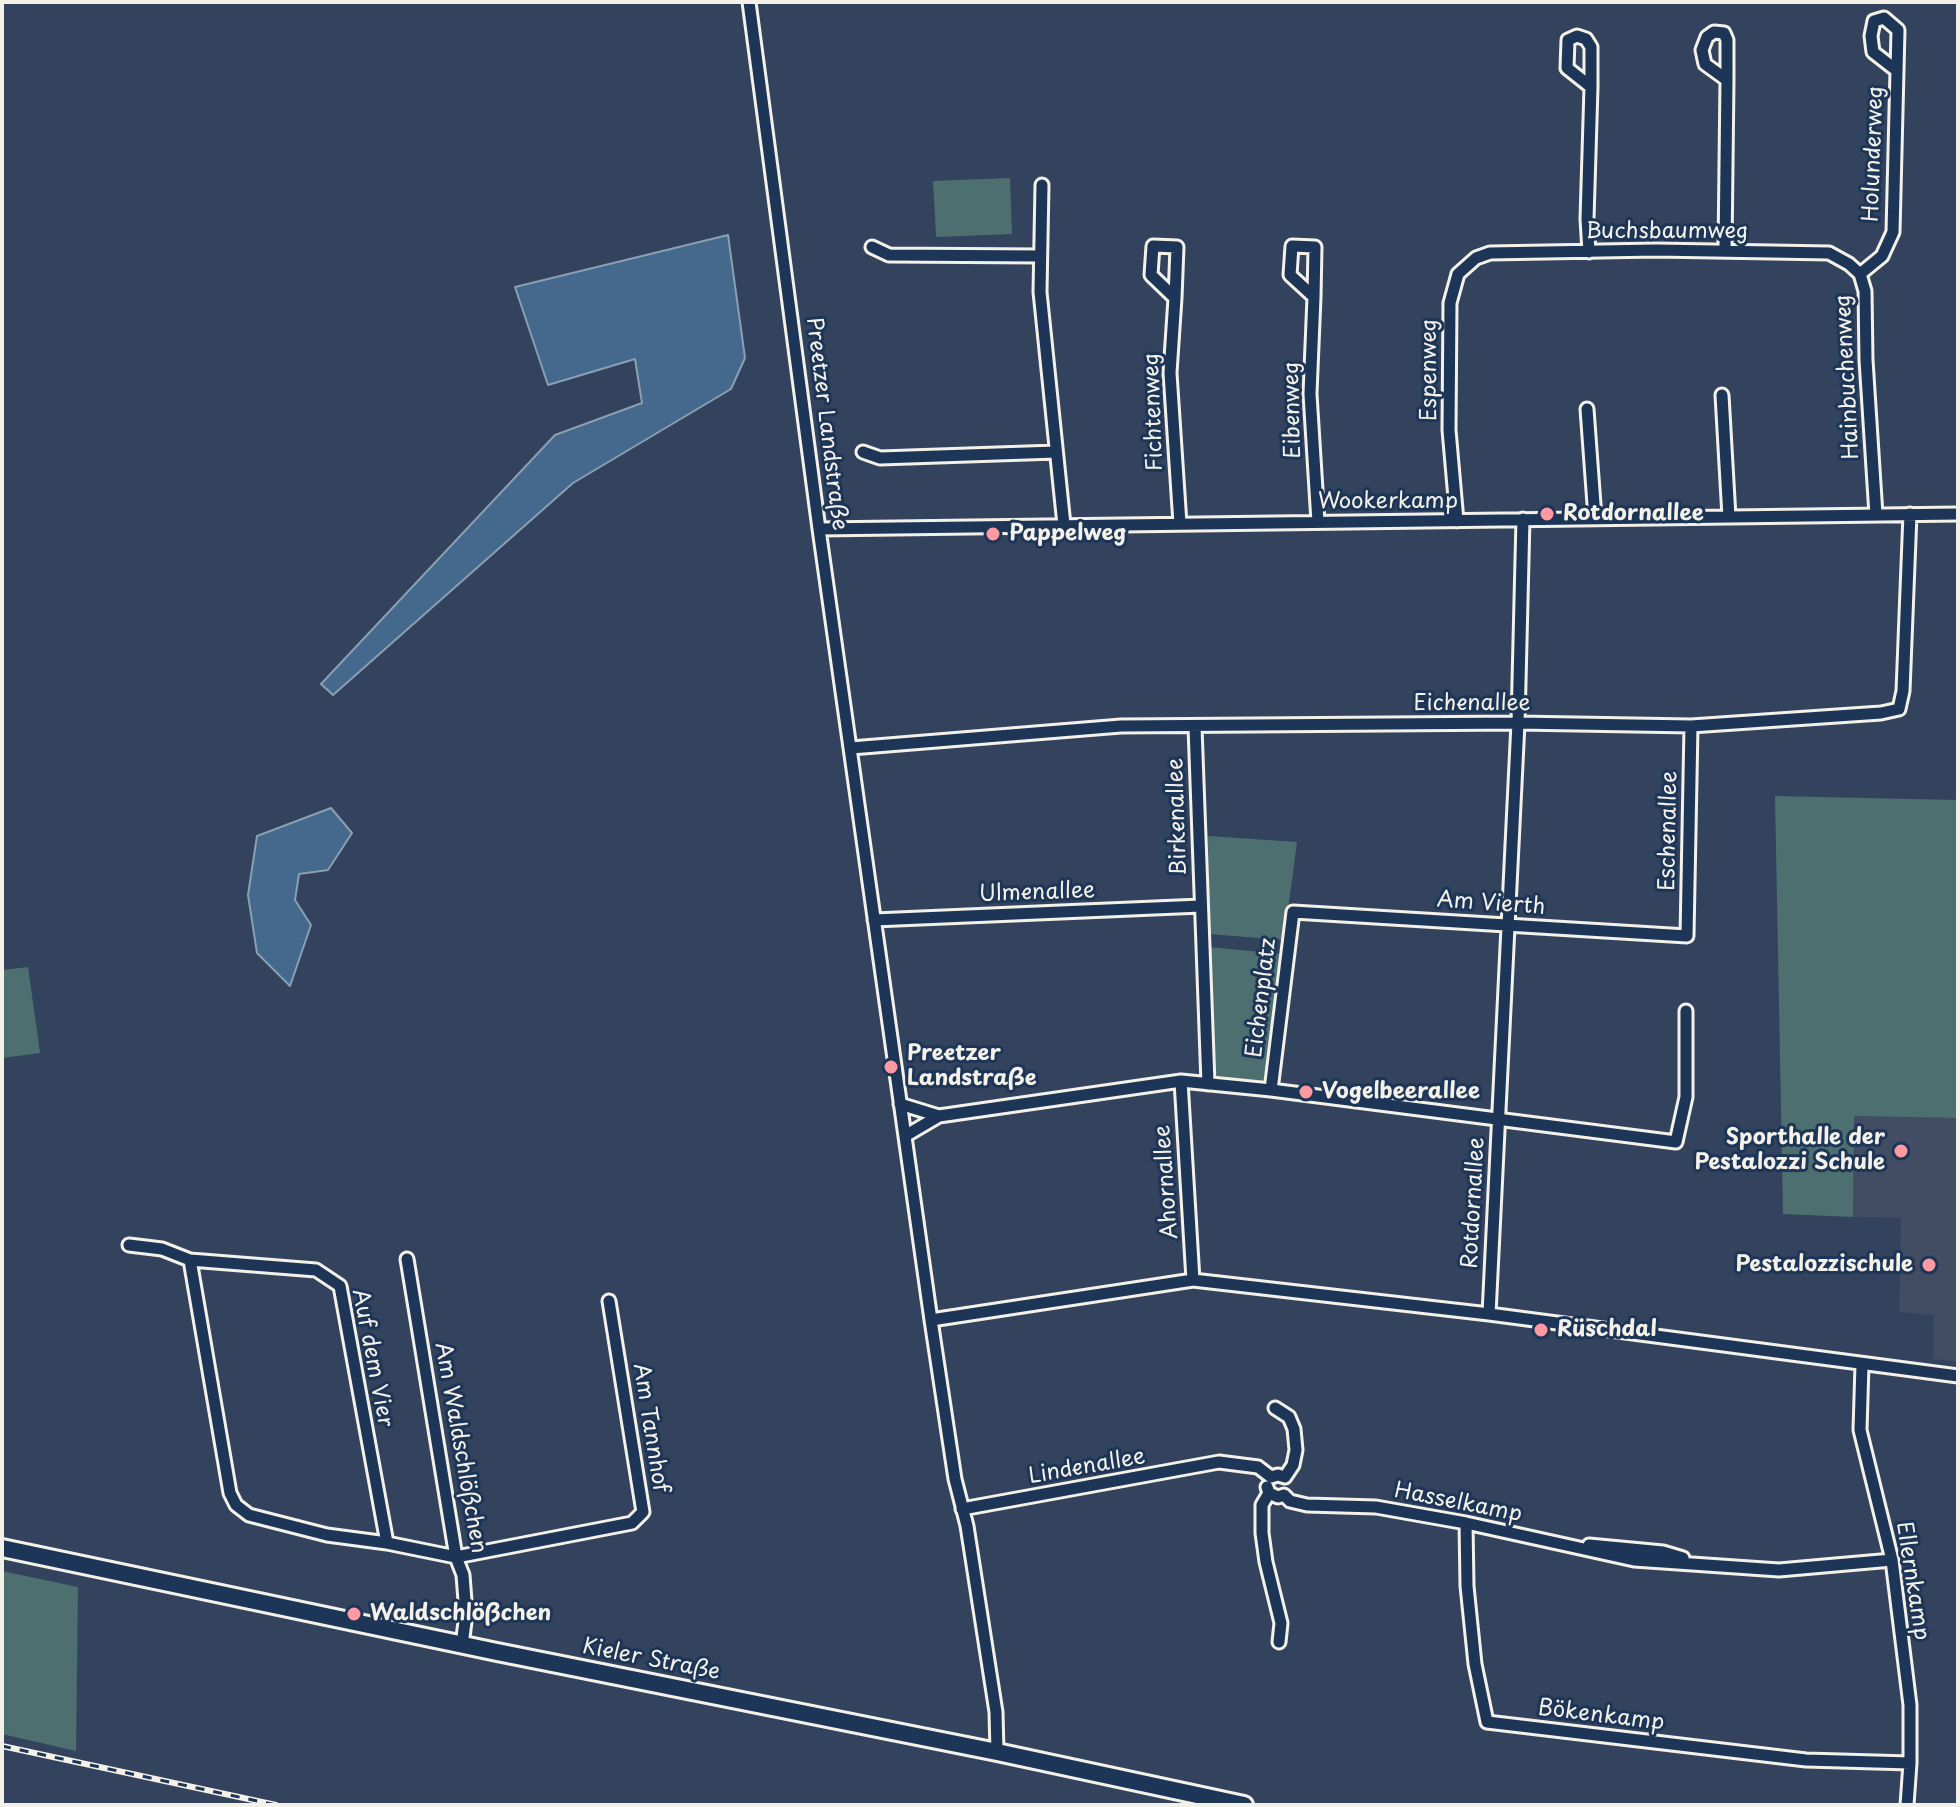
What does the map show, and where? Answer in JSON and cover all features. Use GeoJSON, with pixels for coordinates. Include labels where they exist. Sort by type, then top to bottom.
{"type":"FeatureCollection","features":[{"type":"Feature","properties":{"kind":"main road","name":"Kieler Straße"},"geometry":{"type":"LineString","coordinates":[[2,1548],[1244,1805]]}},
{"type":"Feature","properties":{"kind":"street","name":"Preetzer Landstraße"},"geometry":{"type":"LineString","coordinates":[[749,2],[900,1104],[955,1479],[967,1526],[996,1712],[997,1752]]}},
{"type":"Feature","properties":{"kind":"street","name":"Holunderweg"},"geometry":{"type":"LineString","coordinates":[[1860,274],[1882,256],[1893,232],[1896,70]]}},
{"type":"Feature","properties":{"kind":"street"},"geometry":{"type":"LineString","coordinates":[[1725,250],[1727,80]]}},
{"type":"Feature","properties":{"kind":"street"},"geometry":{"type":"LineString","coordinates":[[1589,252],[1591,87]]}},
{"type":"Feature","properties":{"kind":"street"},"geometry":{"type":"LineString","coordinates":[[1042,185],[1042,315],[1064,525]]}},
{"type":"Feature","properties":{"kind":"street","name":"Fichtenweg"},"geometry":{"type":"LineString","coordinates":[[1175,298],[1151,275],[1153,246],[1177,247],[1175,298],[1170,373],[1180,524]]}},
{"type":"Feature","properties":{"kind":"street"},"geometry":{"type":"LineString","coordinates":[[872,247],[889,255],[1040,256]]}},
{"type":"Feature","properties":{"kind":"street","name":"Buchsbaumweg"},"geometry":{"type":"LineString","coordinates":[[1505,253],[1725,250],[1829,253]]}},
{"type":"Feature","properties":{"kind":"street","name":"Espenweg"},"geometry":{"type":"LineString","coordinates":[[1457,521],[1449,430],[1452,286],[1458,274],[1476,258],[1490,253],[1505,253]]}},
{"type":"Feature","properties":{"kind":"street","name":"Hainbuchenweg"},"geometry":{"type":"LineString","coordinates":[[1829,253],[1860,274],[1865,291],[1876,515]]}},
{"type":"Feature","properties":{"kind":"street","name":"Eibenweg"},"geometry":{"type":"LineString","coordinates":[[1314,297],[1310,394],[1318,522]]}},
{"type":"Feature","properties":{"kind":"street"},"geometry":{"type":"LineString","coordinates":[[1722,395],[1729,517]]}},
{"type":"Feature","properties":{"kind":"street"},"geometry":{"type":"LineString","coordinates":[[1587,409],[1595,518]]}},
{"type":"Feature","properties":{"kind":"street"},"geometry":{"type":"LineString","coordinates":[[863,452],[880,458],[1056,452]]}},
{"type":"Feature","properties":{"kind":"street","name":"Eichenallee"},"geometry":{"type":"LineString","coordinates":[[851,748],[1121,726],[1518,723],[1691,726],[1881,713],[1899,709],[1903,691],[1910,514]]}},
{"type":"Feature","properties":{"kind":"street","name":"Wookerkamp"},"geometry":{"type":"LineString","coordinates":[[819,529],[1958,514]]}},
{"type":"Feature","properties":{"kind":"street","name":"Rotdornallee"},"geometry":{"type":"LineString","coordinates":[[1489,1314],[1518,723],[1523,519]]}},
{"type":"Feature","properties":{"kind":"street","name":"Eschenallee"},"geometry":{"type":"LineString","coordinates":[[1687,936],[1691,726]]}},
{"type":"Feature","properties":{"kind":"street","name":"Birkenallee"},"geometry":{"type":"LineString","coordinates":[[1195,727],[1201,906]]}},
{"type":"Feature","properties":{"kind":"street"},"geometry":{"type":"LineString","coordinates":[[1201,906],[1208,1084]]}},
{"type":"Feature","properties":{"kind":"street","name":"Ulmenallee"},"geometry":{"type":"LineString","coordinates":[[874,920],[1201,906]]}},
{"type":"Feature","properties":{"kind":"street","name":"Am Vierth"},"geometry":{"type":"LineString","coordinates":[[1293,912],[1687,936]]}},
{"type":"Feature","properties":{"kind":"street","name":"Eichenplatz"},"geometry":{"type":"LineString","coordinates":[[1271,1090],[1293,912]]}},
{"type":"Feature","properties":{"kind":"street"},"geometry":{"type":"LineString","coordinates":[[905,1136],[939,1116],[1181,1081],[1676,1142],[1686,1097],[1686,1011]]}},
{"type":"Feature","properties":{"kind":"street","name":"Ahornallee"},"geometry":{"type":"LineString","coordinates":[[1181,1081],[1193,1280]]}},
{"type":"Feature","properties":{"kind":"street"},"geometry":{"type":"LineString","coordinates":[[900,1104],[939,1116]]}},
{"type":"Feature","properties":{"kind":"street","name":"Auf dem Vier"},"geometry":{"type":"LineString","coordinates":[[129,1245],[162,1249],[190,1260],[316,1270],[340,1286],[387,1543]]}},
{"type":"Feature","properties":{"kind":"street","name":"Am Waldschlößchen"},"geometry":{"type":"LineString","coordinates":[[407,1259],[456,1557],[463,1575],[462,1645]]}},
{"type":"Feature","properties":{"kind":"street"},"geometry":{"type":"LineString","coordinates":[[190,1260],[230,1493],[236,1505],[249,1515],[314,1531],[456,1557]]}},
{"type":"Feature","properties":{"kind":"street"},"geometry":{"type":"LineString","coordinates":[[931,1320],[1193,1280],[1489,1314],[1958,1376]]}},
{"type":"Feature","properties":{"kind":"street","name":"Am Tannhof"},"geometry":{"type":"LineString","coordinates":[[456,1557],[632,1523],[643,1512],[609,1301]]}},
{"type":"Feature","properties":{"kind":"street","name":"Ellernkamp"},"geometry":{"type":"LineString","coordinates":[[1862,1365],[1860,1430],[1892,1560],[1910,1705],[1907,1805]]}},
{"type":"Feature","properties":{"kind":"street"},"geometry":{"type":"LineString","coordinates":[[1275,1408],[1289,1417],[1294,1429],[1296,1450],[1293,1465],[1285,1477]]}},
{"type":"Feature","properties":{"kind":"street","name":"Lindenallee"},"geometry":{"type":"LineString","coordinates":[[962,1509],[1219,1462],[1258,1467],[1271,1477]]}},
{"type":"Feature","properties":{"kind":"street"},"geometry":{"type":"LineString","coordinates":[[1271,1477],[1285,1477],[1289,1486],[1284,1495],[1278,1497],[1269,1493],[1266,1484],[1271,1477]]}},
{"type":"Feature","properties":{"kind":"street"},"geometry":{"type":"LineString","coordinates":[[1269,1493],[1262,1505],[1262,1533],[1281,1623],[1279,1642]]}},
{"type":"Feature","properties":{"kind":"street","name":"Hasselkamp"},"geometry":{"type":"LineString","coordinates":[[1284,1495],[1290,1501],[1307,1505],[1376,1507],[1466,1523],[1634,1560],[1779,1570],[1892,1560]]}},
{"type":"Feature","properties":{"kind":"street","name":"Bökenkamp"},"geometry":{"type":"LineString","coordinates":[[1466,1523],[1467,1586],[1475,1664],[1487,1722],[1806,1760],[1910,1763]]}},
{"type":"Feature","properties":{"kind":"shaded area"},"geometry":{"type":"Polygon","coordinates":[[[728,235],[745,358],[731,389],[573,483],[333,695],[321,684],[555,435],[642,403],[635,359],[548,385],[515,287],[728,235]]]}},
{"type":"Feature","properties":{"kind":"shaded area"},"geometry":{"type":"Polygon","coordinates":[[[331,808],[352,833],[328,870],[299,874],[295,900],[311,925],[290,986],[257,953],[248,895],[257,836],[331,808]]]}},
{"type":"Feature","properties":{"kind":"shaded area","name":"Pestalozzischule"},"geometry":{"type":"Polygon","coordinates":[[[1854,1116],[1956,1118],[1958,1362],[1933,1359],[1934,1315],[1899,1312],[1901,1218],[1853,1217],[1854,1116]]]}},
{"type":"Feature","properties":{"kind":"green space"},"geometry":{"type":"Polygon","coordinates":[[[1010,178],[1012,234],[936,237],[933,181],[1010,178]]]}},
{"type":"Feature","properties":{"kind":"green space"},"geometry":{"type":"Polygon","coordinates":[[[1775,796],[1958,800],[1956,1118],[1854,1116],[1853,1217],[1783,1214],[1775,796]]]}},
{"type":"Feature","properties":{"kind":"green space"},"geometry":{"type":"Polygon","coordinates":[[[1208,836],[1297,842],[1284,940],[1209,934],[1208,836]]]}},
{"type":"Feature","properties":{"kind":"green space"},"geometry":{"type":"Polygon","coordinates":[[[1208,947],[1282,954],[1266,1084],[1213,1079],[1208,947]]]}},
{"type":"Feature","properties":{"kind":"green space"},"geometry":{"type":"Polygon","coordinates":[[[28,967],[40,1053],[2,1058],[2,970],[28,967]]]}},
{"type":"Feature","properties":{"kind":"green space"},"geometry":{"type":"Polygon","coordinates":[[[2,1571],[78,1587],[76,1751],[2,1734],[2,1571]]]}},
{"type":"Feature","properties":{"kind":"railway"},"geometry":{"type":"LineString","coordinates":[[2,1746],[276,1805]]}},
{"type":"Feature","properties":{"kind":"place","name":"Rotdornallee"},"geometry":{"type":"Point","coordinates":[1547,514]}},
{"type":"Feature","properties":{"kind":"place","name":"Pappelweg"},"geometry":{"type":"Point","coordinates":[993,534]}},
{"type":"Feature","properties":{"kind":"place","name":"Preetzer Landstraße"},"geometry":{"type":"Point","coordinates":[891,1067]}},
{"type":"Feature","properties":{"kind":"place","name":"Vogelbeerallee"},"geometry":{"type":"Point","coordinates":[1306,1092]}},
{"type":"Feature","properties":{"kind":"place","name":"Sporthalle der Pestalozzi Schule"},"geometry":{"type":"Point","coordinates":[1901,1151]}},
{"type":"Feature","properties":{"kind":"place","name":"Pestalozzischule"},"geometry":{"type":"Point","coordinates":[1929,1265]}},
{"type":"Feature","properties":{"kind":"place","name":"Rüschdal"},"geometry":{"type":"Point","coordinates":[1541,1330]}},
{"type":"Feature","properties":{"kind":"place","name":"Waldschlößchen"},"geometry":{"type":"Point","coordinates":[354,1614]}}]}
